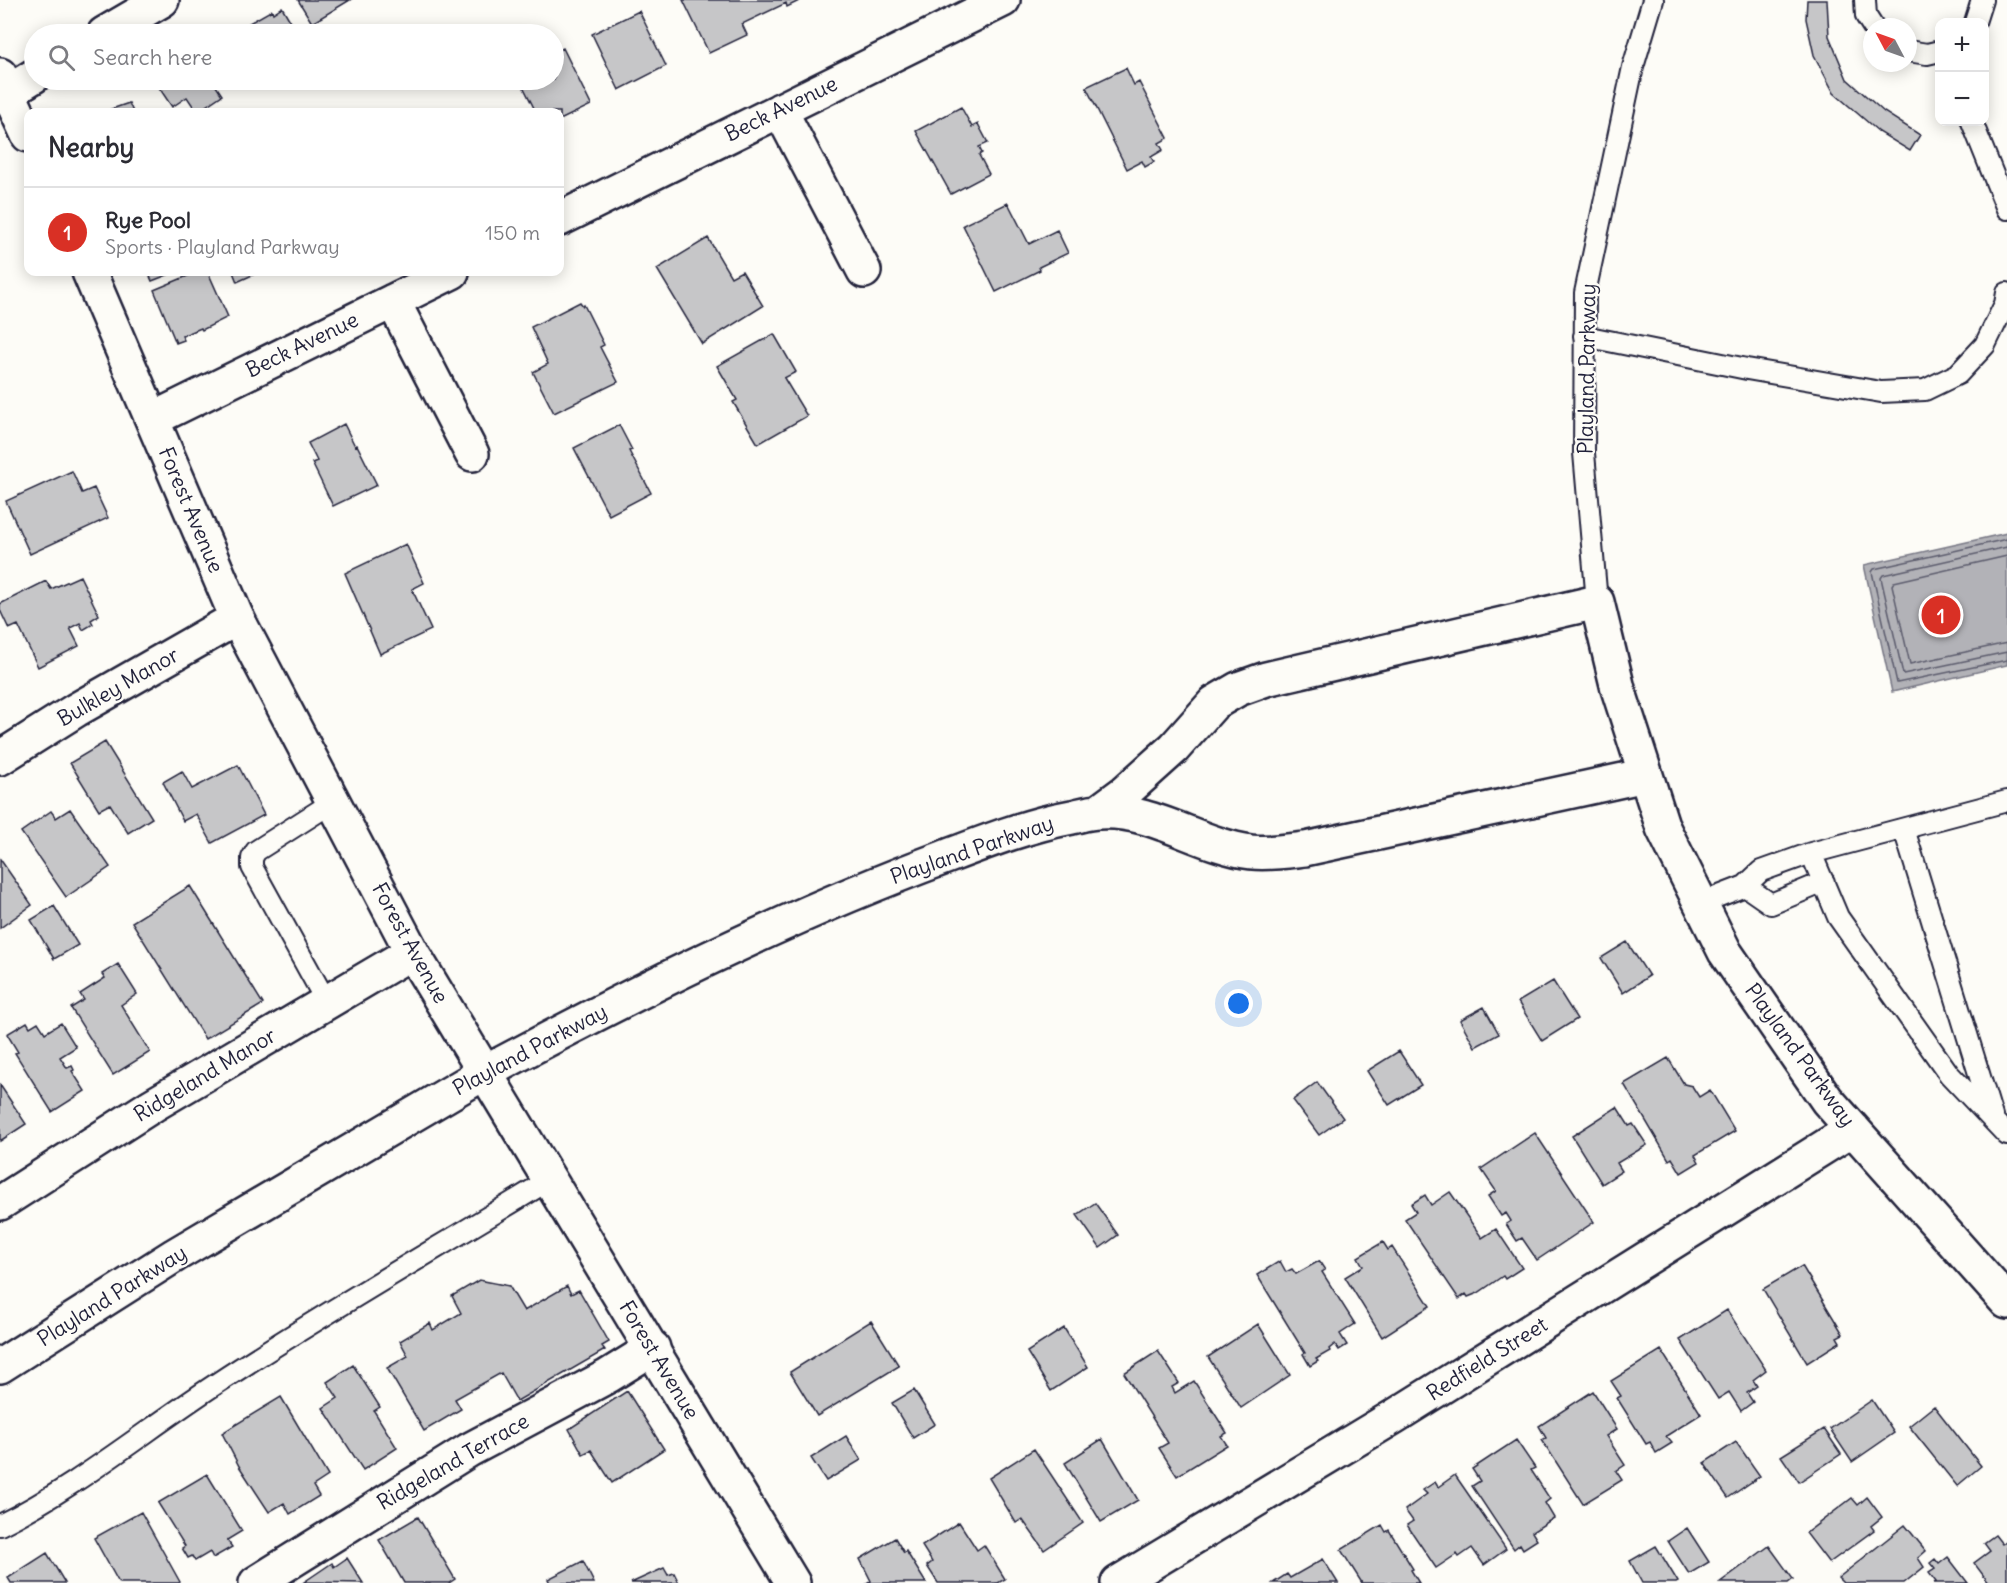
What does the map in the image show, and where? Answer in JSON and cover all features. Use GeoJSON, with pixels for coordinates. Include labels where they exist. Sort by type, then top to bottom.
{"type":"FeatureCollection","features":[{"type":"Feature","properties":{"kind":"street"},"geometry":{"type":"LineString","coordinates":[[121,24],[162,0]]}},
{"type":"Feature","properties":{"kind":"street","name":"Beck Avenue"},"geometry":{"type":"LineString","coordinates":[[564,217],[1003,0]]}},
{"type":"Feature","properties":{"kind":"street"},"geometry":{"type":"LineString","coordinates":[[14,81],[24,120]]}},
{"type":"Feature","properties":{"kind":"street"},"geometry":{"type":"LineString","coordinates":[[780,110],[864,271]]}},
{"type":"Feature","properties":{"kind":"street","name":"Forest Avenue"},"geometry":{"type":"LineString","coordinates":[[91,276],[237,618],[412,952],[793,1583]]}},
{"type":"Feature","properties":{"kind":"street","name":"Beck Avenue"},"geometry":{"type":"LineString","coordinates":[[153,419],[444,276]]}},
{"type":"Feature","properties":{"kind":"street"},"geometry":{"type":"LineString","coordinates":[[393,301],[472,454]]}},
{"type":"Feature","properties":{"kind":"street","name":"Playland Parkway"},"geometry":{"type":"LineString","coordinates":[[1098,812],[1125,792],[1174,748],[1214,703],[1238,689],[1266,679],[1597,602],[1618,689],[1663,828],[1725,952],[1827,1100],[2007,1302]]}},
{"type":"Feature","properties":{"kind":"street","name":"Bulkley Manor"},"geometry":{"type":"LineString","coordinates":[[0,758],[103,694],[237,618]]}},
{"type":"Feature","properties":{"kind":"street","name":"Playland Parkway"},"geometry":{"type":"LineString","coordinates":[[0,1366],[185,1249],[484,1073],[694,964],[835,900],[1015,832],[1061,819],[1098,812],[1130,813],[1161,821],[1224,846],[1252,852],[1278,852],[1305,849],[1646,775]]}},
{"type":"Feature","properties":{"kind":"street","name":"Ridgeland Manor"},"geometry":{"type":"LineString","coordinates":[[0,1203],[153,1105],[412,952]]}},
{"type":"Feature","properties":{"kind":"street","name":"Redfield Street"},"geometry":{"type":"LineString","coordinates":[[1118,1583],[1405,1410],[1853,1129]]}},
{"type":"Feature","properties":{"kind":"street","name":"Ridgeland Terrace"},"geometry":{"type":"LineString","coordinates":[[256,1583],[469,1450],[581,1391],[653,1348]]}},
{"type":"Feature","properties":{"kind":"lane","name":"Playland Parkway"},"geometry":{"type":"LineString","coordinates":[[1597,602],[1584,453],[1585,293],[1633,67],[1653,0]]}},
{"type":"Feature","properties":{"kind":"lane"},"geometry":{"type":"LineString","coordinates":[[1865,0],[1867,18]]}},
{"type":"Feature","properties":{"kind":"lane"},"geometry":{"type":"LineString","coordinates":[[1976,18],[1982,0]]}},
{"type":"Feature","properties":{"kind":"lane"},"geometry":{"type":"LineString","coordinates":[[1917,52],[1935,52]]}},
{"type":"Feature","properties":{"kind":"lane"},"geometry":{"type":"LineString","coordinates":[[1974,126],[2007,209]]}},
{"type":"Feature","properties":{"kind":"lane"},"geometry":{"type":"LineString","coordinates":[[1584,336],[1747,369],[1881,392],[1925,390],[1958,374],[1985,345],[2005,304],[2007,293]]}},
{"type":"Feature","properties":{"kind":"lane"},"geometry":{"type":"LineString","coordinates":[[327,1003],[252,867],[252,858],[256,851],[333,802]]}},
{"type":"Feature","properties":{"kind":"lane"},"geometry":{"type":"LineString","coordinates":[[1701,903],[1745,886],[1761,871],[1811,854],[1904,829],[2005,808]]}},
{"type":"Feature","properties":{"kind":"lane"},"geometry":{"type":"LineString","coordinates":[[1904,829],[1993,1120]]}},
{"type":"Feature","properties":{"kind":"lane"},"geometry":{"type":"LineString","coordinates":[[1811,854],[1838,917],[1949,1074],[2007,1135]]}},
{"type":"Feature","properties":{"kind":"lane"},"geometry":{"type":"LineString","coordinates":[[1745,886],[1771,904],[1824,882]]}},
{"type":"Feature","properties":{"kind":"lane"},"geometry":{"type":"LineString","coordinates":[[0,1525],[56,1494],[214,1385],[272,1348],[549,1180]]}},
{"type":"Feature","properties":{"kind":"water"},"geometry":{"type":"Polygon","coordinates":[[[2007,533],[2007,665],[1892,692],[1864,565],[2007,533]]]}},
{"type":"Feature","properties":{"kind":"building"},"geometry":{"type":"Polygon","coordinates":[[[298,0],[350,0],[312,23],[298,0]]]}},
{"type":"Feature","properties":{"kind":"building"},"geometry":{"type":"Polygon","coordinates":[[[683,0],[801,0],[787,7],[786,3],[742,24],[747,35],[709,53],[683,0]]]}},
{"type":"Feature","properties":{"kind":"building"},"geometry":{"type":"Polygon","coordinates":[[[1807,0],[1827,0],[1829,36],[1847,79],[1884,112],[1920,135],[1910,151],[1879,132],[1834,93],[1814,55],[1806,19],[1807,0]]]}},
{"type":"Feature","properties":{"kind":"building"},"geometry":{"type":"Polygon","coordinates":[[[282,7],[292,24],[248,24],[272,10],[273,13],[282,7]]]}},
{"type":"Feature","properties":{"kind":"building"},"geometry":{"type":"Polygon","coordinates":[[[639,11],[666,66],[619,90],[592,34],[639,11]]]}},
{"type":"Feature","properties":{"kind":"building"},"geometry":{"type":"Polygon","coordinates":[[[564,50],[591,105],[564,118],[564,108],[534,108],[525,90],[564,90],[564,50]]]}},
{"type":"Feature","properties":{"kind":"building"},"geometry":{"type":"Polygon","coordinates":[[[1126,68],[1134,85],[1139,82],[1168,138],[1159,143],[1163,150],[1151,157],[1154,162],[1145,167],[1142,161],[1127,169],[1086,87],[1126,68]]]}},
{"type":"Feature","properties":{"kind":"building"},"geometry":{"type":"Polygon","coordinates":[[[161,90],[219,90],[222,95],[203,108],[194,108],[187,97],[172,107],[161,90]]]}},
{"type":"Feature","properties":{"kind":"building"},"geometry":{"type":"Polygon","coordinates":[[[129,103],[131,108],[115,108],[129,103]]]}},
{"type":"Feature","properties":{"kind":"building"},"geometry":{"type":"Polygon","coordinates":[[[961,107],[972,127],[978,124],[988,143],[979,147],[982,153],[979,155],[989,174],[951,194],[916,131],[961,107]]]}},
{"type":"Feature","properties":{"kind":"building"},"geometry":{"type":"Polygon","coordinates":[[[1008,203],[1029,244],[1057,230],[1068,253],[996,292],[963,225],[1008,203]]]}},
{"type":"Feature","properties":{"kind":"building"},"geometry":{"type":"Polygon","coordinates":[[[708,238],[731,277],[742,271],[763,306],[702,344],[657,269],[708,238]]]}},
{"type":"Feature","properties":{"kind":"building"},"geometry":{"type":"Polygon","coordinates":[[[150,276],[165,276],[152,281],[150,276]]]}},
{"type":"Feature","properties":{"kind":"building"},"geometry":{"type":"Polygon","coordinates":[[[187,276],[210,276],[228,317],[202,330],[201,328],[182,336],[184,340],[176,343],[154,290],[187,276]]]}},
{"type":"Feature","properties":{"kind":"building"},"geometry":{"type":"Polygon","coordinates":[[[235,276],[250,276],[237,282],[235,276]]]}},
{"type":"Feature","properties":{"kind":"building"},"geometry":{"type":"Polygon","coordinates":[[[580,302],[584,305],[604,345],[600,347],[618,382],[554,413],[533,372],[548,364],[531,327],[580,302]]]}},
{"type":"Feature","properties":{"kind":"building"},"geometry":{"type":"Polygon","coordinates":[[[774,334],[796,372],[784,378],[807,416],[758,444],[733,402],[737,400],[717,366],[774,334]]]}},
{"type":"Feature","properties":{"kind":"building"},"geometry":{"type":"Polygon","coordinates":[[[344,424],[377,485],[333,506],[312,463],[317,461],[308,443],[344,424]]]}},
{"type":"Feature","properties":{"kind":"building"},"geometry":{"type":"Polygon","coordinates":[[[619,425],[632,450],[629,451],[651,493],[609,515],[574,448],[619,425]]]}},
{"type":"Feature","properties":{"kind":"building"},"geometry":{"type":"Polygon","coordinates":[[[72,471],[82,493],[94,488],[108,518],[30,554],[6,501],[72,471]]]}},
{"type":"Feature","properties":{"kind":"building"},"geometry":{"type":"Polygon","coordinates":[[[406,544],[424,583],[412,589],[431,630],[380,654],[345,573],[406,544]]]}},
{"type":"Feature","properties":{"kind":"building"},"geometry":{"type":"Polygon","coordinates":[[[80,576],[99,615],[91,620],[93,624],[83,630],[80,623],[70,628],[79,646],[38,667],[18,625],[9,629],[0,610],[0,604],[46,581],[51,589],[80,576]]]}},
{"type":"Feature","properties":{"kind":"building"},"geometry":{"type":"Polygon","coordinates":[[[105,742],[152,818],[128,833],[110,804],[99,810],[70,763],[105,742]]]}},
{"type":"Feature","properties":{"kind":"building"},"geometry":{"type":"Polygon","coordinates":[[[238,765],[264,815],[212,843],[196,814],[183,821],[163,782],[182,771],[192,789],[238,765]]]}},
{"type":"Feature","properties":{"kind":"building"},"geometry":{"type":"Polygon","coordinates":[[[70,809],[110,867],[66,897],[21,832],[51,811],[56,818],[70,809]]]}},
{"type":"Feature","properties":{"kind":"building"},"geometry":{"type":"Polygon","coordinates":[[[0,859],[32,905],[0,928],[0,859]]]}},
{"type":"Feature","properties":{"kind":"building"},"geometry":{"type":"Polygon","coordinates":[[[190,886],[263,1004],[205,1039],[132,922],[190,886]]]}},
{"type":"Feature","properties":{"kind":"building"},"geometry":{"type":"Polygon","coordinates":[[[54,906],[78,945],[54,959],[31,920],[54,906]]]}},
{"type":"Feature","properties":{"kind":"building"},"geometry":{"type":"Polygon","coordinates":[[[1627,942],[1649,976],[1623,993],[1601,958],[1627,942]]]}},
{"type":"Feature","properties":{"kind":"building"},"geometry":{"type":"Polygon","coordinates":[[[118,964],[137,994],[121,1005],[150,1052],[113,1075],[71,1008],[84,1000],[80,994],[105,978],[102,974],[118,964]]]}},
{"type":"Feature","properties":{"kind":"building"},"geometry":{"type":"Polygon","coordinates":[[[1553,981],[1577,1019],[1542,1041],[1518,1002],[1553,981]]]}},
{"type":"Feature","properties":{"kind":"building"},"geometry":{"type":"Polygon","coordinates":[[[1484,1007],[1499,1034],[1475,1047],[1460,1020],[1484,1007]]]}},
{"type":"Feature","properties":{"kind":"building"},"geometry":{"type":"Polygon","coordinates":[[[27,1022],[30,1027],[38,1022],[45,1033],[61,1023],[76,1047],[60,1057],[67,1068],[72,1066],[74,1070],[72,1071],[85,1091],[52,1112],[15,1053],[18,1052],[7,1034],[27,1022]]]}},
{"type":"Feature","properties":{"kind":"building"},"geometry":{"type":"Polygon","coordinates":[[[1399,1051],[1421,1085],[1389,1105],[1367,1071],[1399,1051]]]}},
{"type":"Feature","properties":{"kind":"building"},"geometry":{"type":"Polygon","coordinates":[[[1668,1058],[1684,1084],[1692,1086],[1699,1097],[1710,1090],[1735,1131],[1695,1155],[1699,1162],[1681,1173],[1672,1158],[1669,1160],[1624,1084],[1668,1058]]]}},
{"type":"Feature","properties":{"kind":"building"},"geometry":{"type":"Polygon","coordinates":[[[1317,1082],[1343,1118],[1319,1135],[1293,1100],[1317,1082]]]}},
{"type":"Feature","properties":{"kind":"building"},"geometry":{"type":"Polygon","coordinates":[[[0,1085],[26,1124],[0,1141],[0,1085]]]}},
{"type":"Feature","properties":{"kind":"building"},"geometry":{"type":"Polygon","coordinates":[[[1617,1107],[1629,1126],[1633,1124],[1647,1145],[1617,1163],[1622,1171],[1602,1184],[1572,1136],[1617,1107]]]}},
{"type":"Feature","properties":{"kind":"building"},"geometry":{"type":"Polygon","coordinates":[[[1535,1133],[1594,1222],[1537,1260],[1522,1238],[1517,1241],[1506,1224],[1511,1221],[1506,1213],[1501,1216],[1488,1196],[1496,1191],[1481,1169],[1535,1133]]]}},
{"type":"Feature","properties":{"kind":"building"},"geometry":{"type":"Polygon","coordinates":[[[1450,1192],[1482,1238],[1496,1229],[1522,1268],[1505,1279],[1503,1276],[1478,1293],[1468,1297],[1466,1294],[1459,1299],[1405,1219],[1416,1212],[1411,1204],[1425,1195],[1431,1205],[1450,1192]]]}},
{"type":"Feature","properties":{"kind":"building"},"geometry":{"type":"Polygon","coordinates":[[[1095,1203],[1118,1235],[1100,1248],[1077,1215],[1095,1203]]]}},
{"type":"Feature","properties":{"kind":"building"},"geometry":{"type":"Polygon","coordinates":[[[1383,1242],[1388,1250],[1392,1247],[1430,1306],[1382,1337],[1345,1277],[1363,1266],[1358,1257],[1383,1242]]]}},
{"type":"Feature","properties":{"kind":"building"},"geometry":{"type":"Polygon","coordinates":[[[1280,1261],[1286,1272],[1292,1269],[1296,1274],[1319,1261],[1325,1270],[1322,1272],[1355,1324],[1340,1334],[1347,1345],[1339,1350],[1335,1344],[1329,1349],[1330,1351],[1316,1359],[1318,1361],[1310,1366],[1303,1354],[1305,1353],[1257,1275],[1280,1261]]]}},
{"type":"Feature","properties":{"kind":"building"},"geometry":{"type":"Polygon","coordinates":[[[1802,1266],[1843,1334],[1837,1337],[1840,1342],[1807,1363],[1763,1289],[1802,1266]]]}},
{"type":"Feature","properties":{"kind":"building"},"geometry":{"type":"Polygon","coordinates":[[[479,1280],[509,1286],[524,1311],[567,1286],[571,1294],[579,1290],[609,1342],[602,1346],[605,1350],[517,1401],[501,1373],[455,1399],[461,1409],[424,1431],[387,1368],[408,1356],[400,1341],[430,1323],[433,1330],[461,1313],[452,1296],[479,1280]]]}},
{"type":"Feature","properties":{"kind":"building"},"geometry":{"type":"Polygon","coordinates":[[[1727,1310],[1766,1370],[1753,1380],[1757,1386],[1747,1393],[1753,1402],[1741,1411],[1729,1392],[1718,1399],[1680,1340],[1727,1310]]]}},
{"type":"Feature","properties":{"kind":"building"},"geometry":{"type":"Polygon","coordinates":[[[871,1321],[899,1366],[817,1416],[790,1372],[871,1321]]]}},
{"type":"Feature","properties":{"kind":"building"},"geometry":{"type":"Polygon","coordinates":[[[1258,1324],[1290,1375],[1241,1408],[1208,1357],[1258,1324]]]}},
{"type":"Feature","properties":{"kind":"building"},"geometry":{"type":"Polygon","coordinates":[[[1064,1328],[1088,1367],[1051,1391],[1027,1352],[1064,1328]]]}},
{"type":"Feature","properties":{"kind":"building"},"geometry":{"type":"Polygon","coordinates":[[[1661,1350],[1701,1414],[1666,1436],[1672,1443],[1656,1453],[1650,1442],[1646,1444],[1617,1398],[1621,1396],[1611,1381],[1661,1350]]]}},
{"type":"Feature","properties":{"kind":"building"},"geometry":{"type":"Polygon","coordinates":[[[1158,1351],[1179,1383],[1172,1387],[1175,1393],[1194,1381],[1227,1433],[1221,1436],[1227,1445],[1177,1476],[1159,1448],[1168,1443],[1124,1373],[1158,1351]]]}},
{"type":"Feature","properties":{"kind":"building"},"geometry":{"type":"Polygon","coordinates":[[[353,1365],[380,1407],[374,1411],[397,1448],[363,1470],[323,1408],[338,1398],[327,1382],[353,1365]]]}},
{"type":"Feature","properties":{"kind":"building"},"geometry":{"type":"Polygon","coordinates":[[[914,1390],[935,1424],[913,1438],[892,1403],[914,1390]]]}},
{"type":"Feature","properties":{"kind":"building"},"geometry":{"type":"Polygon","coordinates":[[[627,1391],[664,1449],[612,1483],[591,1450],[583,1454],[569,1429],[627,1391]]]}},
{"type":"Feature","properties":{"kind":"building"},"geometry":{"type":"Polygon","coordinates":[[[1593,1391],[1617,1429],[1606,1436],[1625,1465],[1616,1471],[1622,1480],[1583,1504],[1542,1440],[1546,1438],[1539,1426],[1593,1391]]]}},
{"type":"Feature","properties":{"kind":"building"},"geometry":{"type":"Polygon","coordinates":[[[281,1397],[328,1476],[313,1486],[319,1496],[290,1514],[284,1503],[269,1512],[239,1466],[222,1433],[281,1397]]]}},
{"type":"Feature","properties":{"kind":"building"},"geometry":{"type":"Polygon","coordinates":[[[1872,1400],[1894,1433],[1852,1462],[1830,1429],[1872,1400]]]}},
{"type":"Feature","properties":{"kind":"building"},"geometry":{"type":"Polygon","coordinates":[[[1934,1406],[1981,1466],[1957,1486],[1909,1426],[1934,1406]]]}},
{"type":"Feature","properties":{"kind":"building"},"geometry":{"type":"Polygon","coordinates":[[[1824,1429],[1841,1454],[1799,1482],[1781,1456],[1824,1429]]]}},
{"type":"Feature","properties":{"kind":"building"},"geometry":{"type":"Polygon","coordinates":[[[846,1436],[861,1460],[826,1481],[811,1458],[846,1436]]]}},
{"type":"Feature","properties":{"kind":"building"},"geometry":{"type":"Polygon","coordinates":[[[1102,1439],[1138,1500],[1101,1522],[1065,1463],[1102,1439]]]}},
{"type":"Feature","properties":{"kind":"building"},"geometry":{"type":"Polygon","coordinates":[[[1516,1440],[1535,1468],[1531,1470],[1550,1499],[1545,1503],[1554,1518],[1532,1532],[1537,1540],[1523,1549],[1520,1544],[1514,1549],[1472,1486],[1480,1481],[1472,1469],[1516,1440]]]}},
{"type":"Feature","properties":{"kind":"building"},"geometry":{"type":"Polygon","coordinates":[[[1736,1442],[1760,1476],[1728,1498],[1704,1463],[1736,1442]]]}},
{"type":"Feature","properties":{"kind":"building"},"geometry":{"type":"Polygon","coordinates":[[[1034,1449],[1083,1523],[1044,1550],[1022,1519],[1016,1523],[989,1478],[1034,1449]]]}},
{"type":"Feature","properties":{"kind":"building"},"geometry":{"type":"Polygon","coordinates":[[[207,1474],[242,1531],[227,1540],[232,1547],[213,1558],[210,1552],[195,1561],[192,1556],[188,1558],[182,1548],[185,1546],[158,1503],[207,1474]]]}},
{"type":"Feature","properties":{"kind":"building"},"geometry":{"type":"Polygon","coordinates":[[[1455,1475],[1506,1549],[1484,1565],[1472,1548],[1459,1557],[1457,1554],[1436,1568],[1407,1525],[1413,1521],[1405,1510],[1427,1494],[1423,1490],[1435,1482],[1438,1487],[1455,1475]]]}},
{"type":"Feature","properties":{"kind":"building"},"geometry":{"type":"Polygon","coordinates":[[[1867,1497],[1882,1517],[1871,1526],[1874,1530],[1829,1563],[1806,1533],[1852,1498],[1858,1505],[1867,1497]]]}},
{"type":"Feature","properties":{"kind":"building"},"geometry":{"type":"Polygon","coordinates":[[[141,1512],[179,1583],[119,1583],[94,1538],[141,1512]]]}},
{"type":"Feature","properties":{"kind":"building"},"geometry":{"type":"Polygon","coordinates":[[[418,1517],[455,1579],[449,1583],[404,1583],[379,1540],[418,1517]]]}},
{"type":"Feature","properties":{"kind":"building"},"geometry":{"type":"Polygon","coordinates":[[[959,1522],[977,1550],[984,1545],[1005,1579],[998,1583],[938,1583],[927,1566],[932,1562],[922,1546],[959,1522]]]}},
{"type":"Feature","properties":{"kind":"building"},"geometry":{"type":"Polygon","coordinates":[[[1382,1525],[1386,1532],[1389,1530],[1419,1583],[1362,1583],[1341,1550],[1382,1525]]]}},
{"type":"Feature","properties":{"kind":"building"},"geometry":{"type":"Polygon","coordinates":[[[1905,1525],[1926,1551],[1918,1558],[1924,1567],[1904,1583],[1843,1583],[1838,1578],[1905,1525]]]}},
{"type":"Feature","properties":{"kind":"building"},"geometry":{"type":"Polygon","coordinates":[[[1687,1528],[1709,1562],[1689,1574],[1668,1541],[1687,1528]]]}},
{"type":"Feature","properties":{"kind":"building"},"geometry":{"type":"Polygon","coordinates":[[[1995,1535],[2002,1544],[2007,1540],[2007,1583],[1989,1583],[1974,1563],[1990,1551],[1984,1543],[1995,1535]]]}},
{"type":"Feature","properties":{"kind":"building"},"geometry":{"type":"Polygon","coordinates":[[[895,1538],[926,1583],[868,1583],[871,1581],[860,1559],[895,1538]]]}},
{"type":"Feature","properties":{"kind":"building"},"geometry":{"type":"Polygon","coordinates":[[[1656,1546],[1678,1582],[1642,1583],[1630,1561],[1656,1546]]]}},
{"type":"Feature","properties":{"kind":"building"},"geometry":{"type":"Polygon","coordinates":[[[1769,1546],[1793,1579],[1788,1583],[1719,1583],[1769,1546]]]}},
{"type":"Feature","properties":{"kind":"building"},"geometry":{"type":"Polygon","coordinates":[[[47,1553],[65,1583],[11,1583],[8,1578],[47,1553]]]}},
{"type":"Feature","properties":{"kind":"building"},"geometry":{"type":"Polygon","coordinates":[[[1948,1557],[1968,1583],[1934,1583],[1936,1582],[1929,1573],[1935,1569],[1930,1563],[1935,1559],[1939,1564],[1948,1557]]]}},
{"type":"Feature","properties":{"kind":"building"},"geometry":{"type":"Polygon","coordinates":[[[347,1558],[363,1583],[304,1582],[332,1563],[334,1567],[347,1558]]]}},
{"type":"Feature","properties":{"kind":"building"},"geometry":{"type":"Polygon","coordinates":[[[1323,1559],[1338,1583],[1273,1583],[1287,1574],[1290,1578],[1323,1559]]]}},
{"type":"Feature","properties":{"kind":"building"},"geometry":{"type":"Polygon","coordinates":[[[583,1561],[594,1583],[550,1583],[548,1579],[583,1561]]]}},
{"type":"Feature","properties":{"kind":"building"},"geometry":{"type":"Polygon","coordinates":[[[664,1568],[668,1575],[674,1573],[679,1583],[631,1583],[664,1568]]]}},
{"type":"Feature","properties":{"kind":"place","name":"Rye Pool"},"geometry":{"type":"Point","coordinates":[1941,615]}}]}
